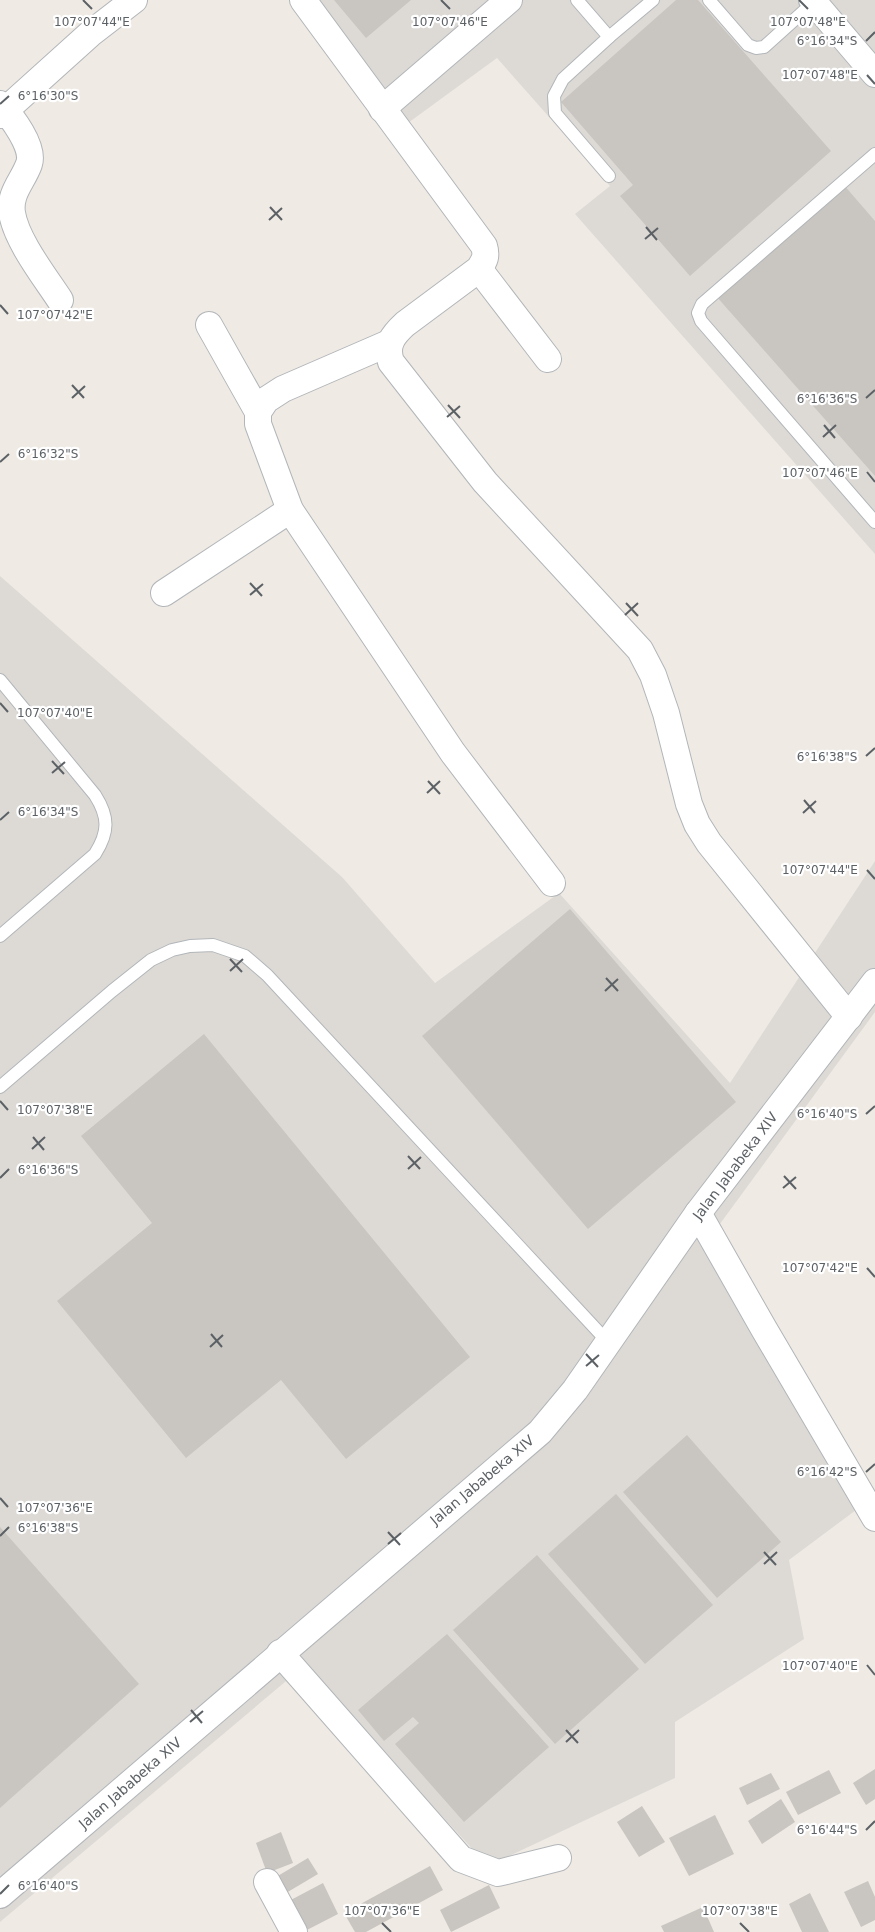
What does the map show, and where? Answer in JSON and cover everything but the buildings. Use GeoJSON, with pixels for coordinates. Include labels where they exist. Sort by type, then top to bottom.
{"type":"FeatureCollection","features":[{"type":"Feature","properties":{"kind":"street"},"geometry":{"type":"LineString","coordinates":[[60,300],[17,232],[14,223],[11,203],[14,191],[30,164],[31,156],[28,144],[2,110],[90,34],[134,0]]}},
{"type":"Feature","properties":{"kind":"street"},"geometry":{"type":"LineString","coordinates":[[303,0],[484,246],[486,254],[486,260],[479,269],[405,324],[395,334],[389,343],[388,353],[391,362],[479,474],[640,650],[654,675],[666,713],[689,804],[698,824],[709,843],[849,1018]]}},
{"type":"Feature","properties":{"kind":"street"},"geometry":{"type":"LineString","coordinates":[[382,109],[508,0]]}},
{"type":"Feature","properties":{"kind":"street"},"geometry":{"type":"LineString","coordinates":[[813,1],[875,74]]}},
{"type":"Feature","properties":{"kind":"street"},"geometry":{"type":"LineString","coordinates":[[479,269],[548,359]]}},
{"type":"Feature","properties":{"kind":"street"},"geometry":{"type":"LineString","coordinates":[[209,325],[258,412],[258,424],[290,510],[453,753],[552,883]]}},
{"type":"Feature","properties":{"kind":"street"},"geometry":{"type":"LineString","coordinates":[[258,412],[266,400],[283,389],[389,343]]}},
{"type":"Feature","properties":{"kind":"street"},"geometry":{"type":"LineString","coordinates":[[164,593],[290,510]]}},
{"type":"Feature","properties":{"kind":"street","name":"Jalan Jababeka XIV"},"geometry":{"type":"LineString","coordinates":[[0,1895],[540,1432],[575,1390],[607,1341],[698,1213],[875,982]]}},
{"type":"Feature","properties":{"kind":"street"},"geometry":{"type":"LineString","coordinates":[[698,1213],[875,1518]]}},
{"type":"Feature","properties":{"kind":"street"},"geometry":{"type":"LineString","coordinates":[[280,1653],[461,1859],[498,1872],[558,1858]]}},
{"type":"Feature","properties":{"kind":"street"},"geometry":{"type":"LineString","coordinates":[[267,1882],[294,1932]]}},
{"type":"Feature","properties":{"kind":"lane"},"geometry":{"type":"LineString","coordinates":[[577,0],[609,37]]}},
{"type":"Feature","properties":{"kind":"lane"},"geometry":{"type":"LineString","coordinates":[[609,176],[555,112],[554,96],[563,79],[653,0]]}},
{"type":"Feature","properties":{"kind":"lane"},"geometry":{"type":"LineString","coordinates":[[709,0],[748,45],[756,48],[764,48],[813,1]]}},
{"type":"Feature","properties":{"kind":"lane"},"geometry":{"type":"LineString","coordinates":[[875,154],[702,304],[698,313],[701,321],[875,522]]}},
{"type":"Feature","properties":{"kind":"lane"},"geometry":{"type":"LineString","coordinates":[[0,680],[95,796],[104,810],[105,826],[104,841],[95,854],[0,936]]}},
{"type":"Feature","properties":{"kind":"lane"},"geometry":{"type":"LineString","coordinates":[[0,1087],[151,960],[172,950],[190,946],[213,945],[245,956],[267,975],[607,1341]]}},
{"type":"Feature","properties":{"kind":"shaded area"},"geometry":{"type":"Polygon","coordinates":[[[318,0],[875,0],[875,554],[575,214],[610,186],[497,58],[408,123],[318,0]]]}},
{"type":"Feature","properties":{"kind":"shaded area"},"geometry":{"type":"Polygon","coordinates":[[[0,576],[342,877],[435,983],[559,893],[730,1083],[875,861],[875,1012],[703,1247],[860,1507],[789,1560],[804,1639],[675,1722],[675,1778],[488,1866],[304,1666],[0,1922],[0,576]]]}}]}
